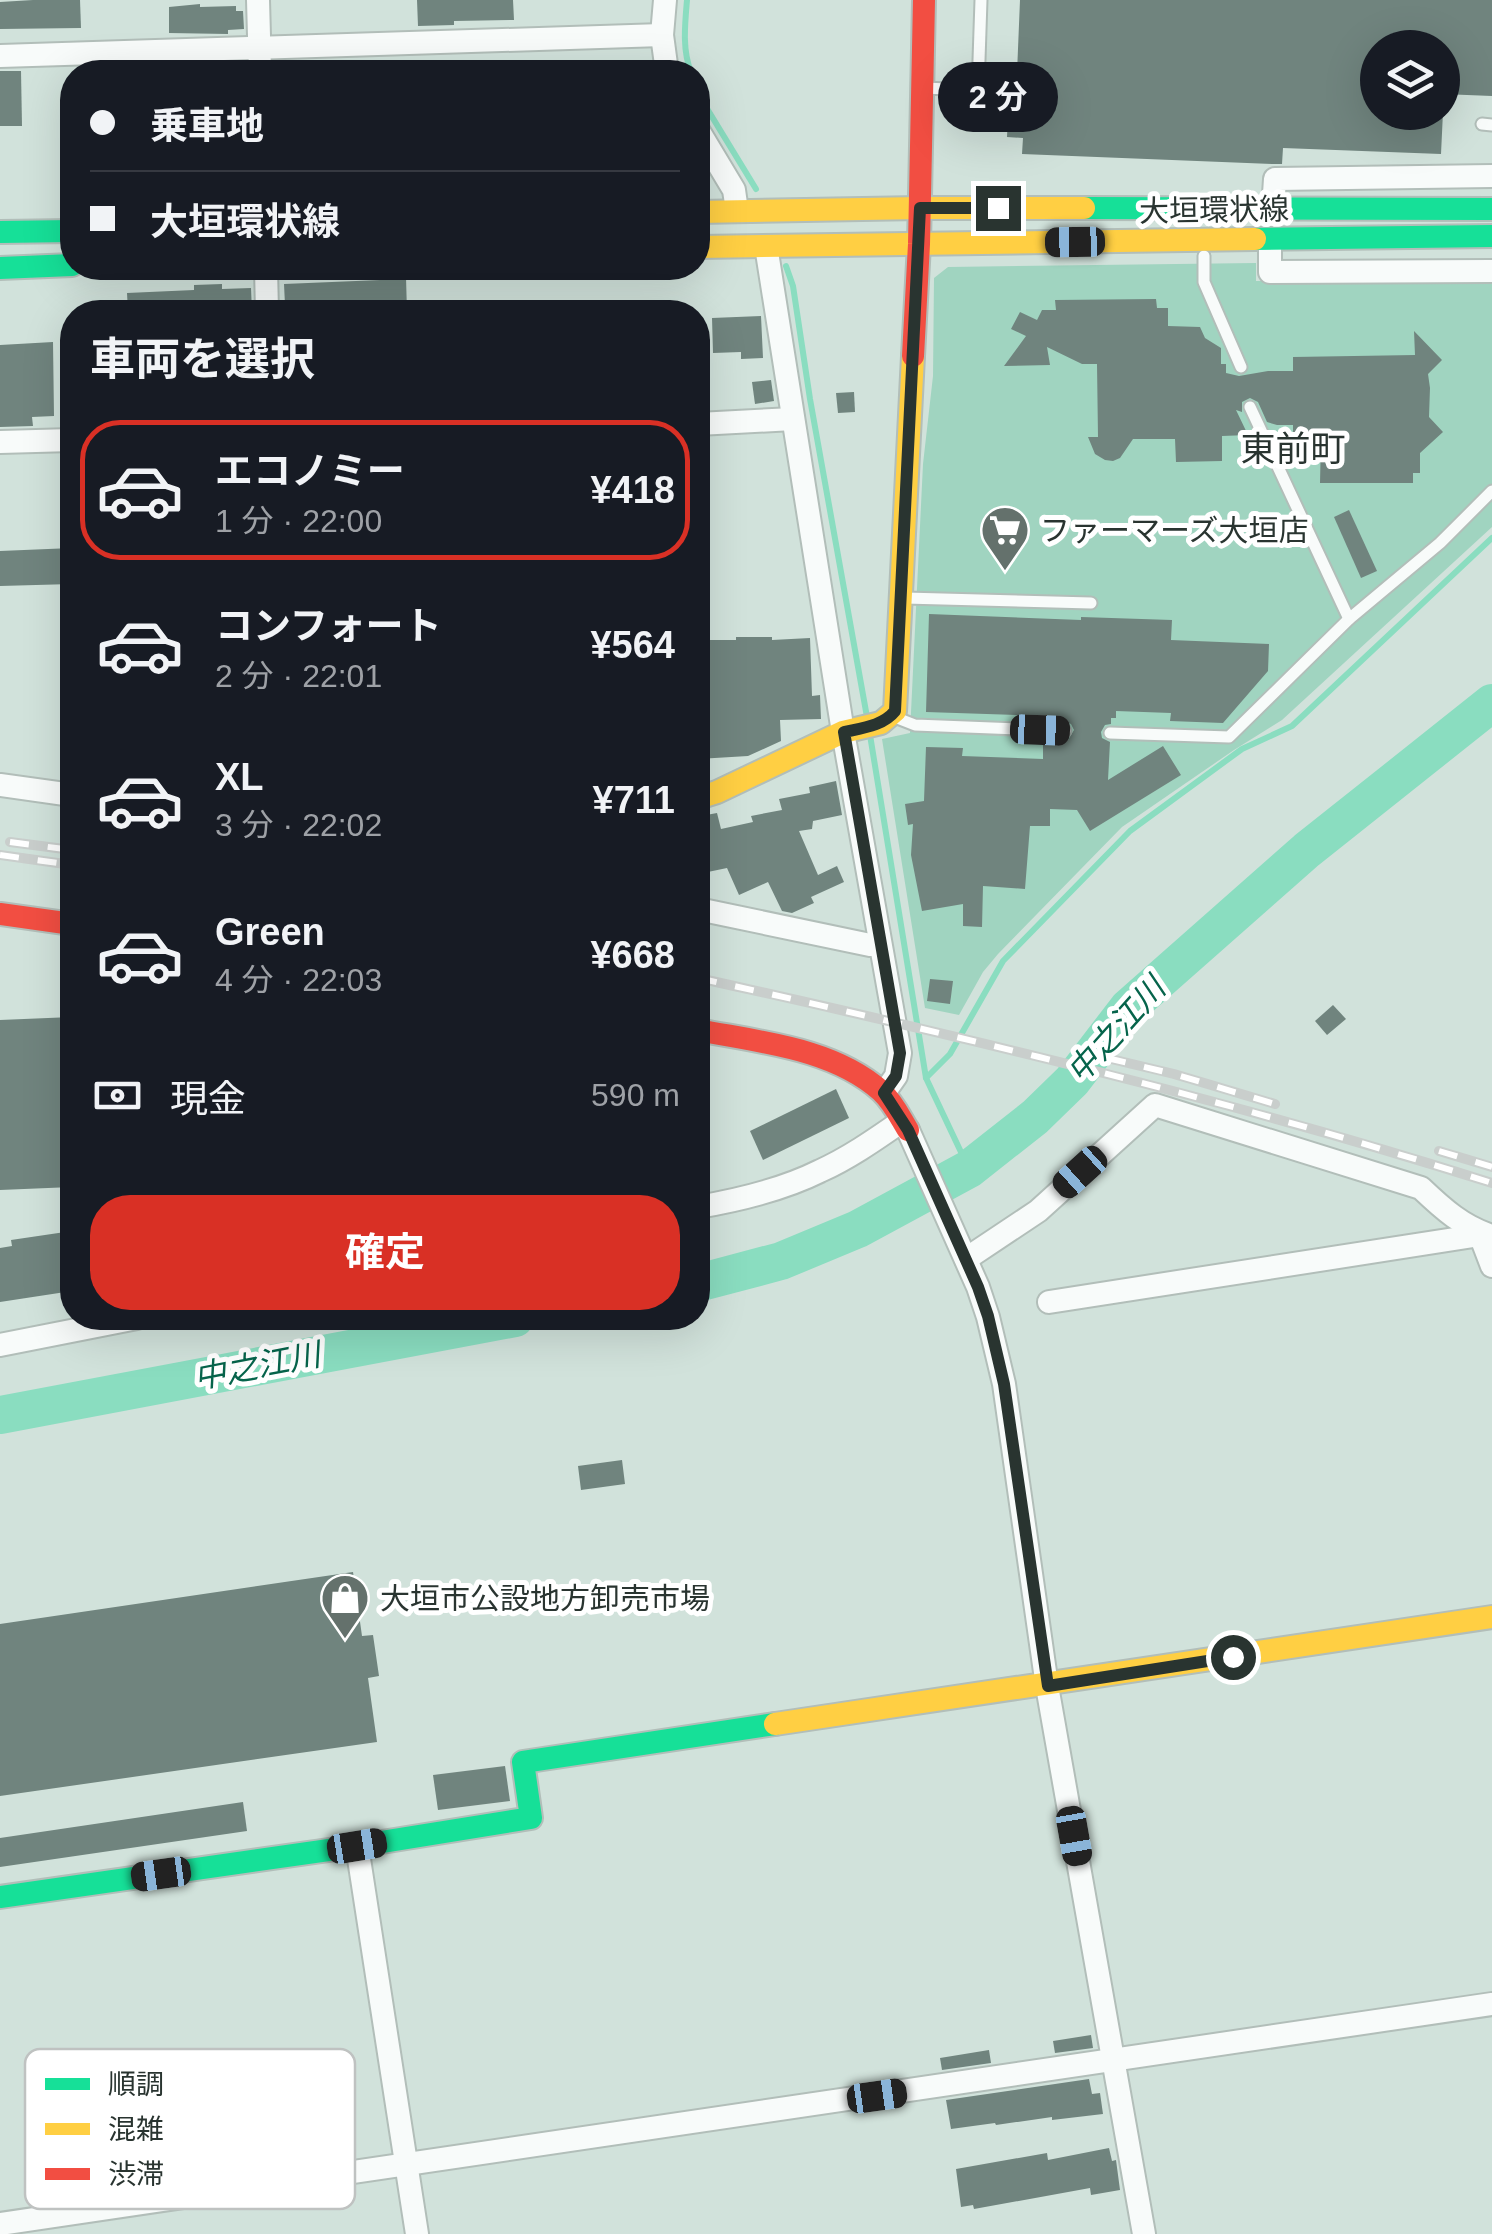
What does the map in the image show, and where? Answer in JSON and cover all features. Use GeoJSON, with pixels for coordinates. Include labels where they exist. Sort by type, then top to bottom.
{"type":"FeatureCollection","features":[{"type":"Feature","properties":{"kind":"street"},"geometry":{"type":"LineString","coordinates":[[258,0],[260,60]]}},
{"type":"Feature","properties":{"kind":"street"},"geometry":{"type":"LineString","coordinates":[[664,0],[662,35],[666,60]]}},
{"type":"Feature","properties":{"kind":"street"},"geometry":{"type":"LineString","coordinates":[[710,794],[849,731],[887,719],[895,711],[920,244],[924,0]]}},
{"type":"Feature","properties":{"kind":"street"},"geometry":{"type":"LineString","coordinates":[[275,60],[662,35]]}},
{"type":"Feature","properties":{"kind":"street"},"geometry":{"type":"LineString","coordinates":[[0,56],[208,60]]}},
{"type":"Feature","properties":{"kind":"street"},"geometry":{"type":"LineString","coordinates":[[710,150],[734,190],[737,211]]}},
{"type":"Feature","properties":{"kind":"street"},"geometry":{"type":"LineString","coordinates":[[1273,209],[1274,179],[1492,176]]}},
{"type":"Feature","properties":{"kind":"street","name":"大垣環状線"},"geometry":{"type":"LineString","coordinates":[[710,212],[1492,209]]}},
{"type":"Feature","properties":{"kind":"street"},"geometry":{"type":"LineString","coordinates":[[0,232],[60,231]]}},
{"type":"Feature","properties":{"kind":"street","name":"大垣環状線"},"geometry":{"type":"LineString","coordinates":[[710,248],[1492,236]]}},
{"type":"Feature","properties":{"kind":"street"},"geometry":{"type":"LineString","coordinates":[[1270,238],[1270,272],[1492,270]]}},
{"type":"Feature","properties":{"kind":"street"},"geometry":{"type":"LineString","coordinates":[[766,246],[900,1053],[896,1076],[884,1093]]}},
{"type":"Feature","properties":{"kind":"street"},"geometry":{"type":"LineString","coordinates":[[0,268],[60,266]]}},
{"type":"Feature","properties":{"kind":"street"},"geometry":{"type":"LineString","coordinates":[[710,423],[793,420]]}},
{"type":"Feature","properties":{"kind":"street"},"geometry":{"type":"LineString","coordinates":[[0,442],[60,440]]}},
{"type":"Feature","properties":{"kind":"street"},"geometry":{"type":"LineString","coordinates":[[0,785],[60,793]]}},
{"type":"Feature","properties":{"kind":"street"},"geometry":{"type":"LineString","coordinates":[[710,912],[880,944]]}},
{"type":"Feature","properties":{"kind":"street"},"geometry":{"type":"LineString","coordinates":[[0,914],[60,922]]}},
{"type":"Feature","properties":{"kind":"street"},"geometry":{"type":"LineString","coordinates":[[710,1033],[812,1055],[852,1070],[884,1093],[905,1125],[978,1287],[1004,1384],[1048,1686],[1144,2234]]}},
{"type":"Feature","properties":{"kind":"street"},"geometry":{"type":"LineString","coordinates":[[962,1250],[1038,1211],[1155,1105],[1421,1188],[1449,1214],[1486,1234]]}},
{"type":"Feature","properties":{"kind":"street"},"geometry":{"type":"LineString","coordinates":[[710,1206],[742,1199],[819,1172],[905,1125]]}},
{"type":"Feature","properties":{"kind":"street"},"geometry":{"type":"LineString","coordinates":[[1486,1234],[1492,1266]]}},
{"type":"Feature","properties":{"kind":"street"},"geometry":{"type":"LineString","coordinates":[[1049,1302],[1486,1234]]}},
{"type":"Feature","properties":{"kind":"street"},"geometry":{"type":"LineString","coordinates":[[0,1345],[76,1330]]}},
{"type":"Feature","properties":{"kind":"street"},"geometry":{"type":"LineString","coordinates":[[0,1897],[531,1818],[523,1762],[1492,1618]]}},
{"type":"Feature","properties":{"kind":"street"},"geometry":{"type":"LineString","coordinates":[[357,1846],[416,2234]]}},
{"type":"Feature","properties":{"kind":"street"},"geometry":{"type":"LineString","coordinates":[[355,2172],[1492,2004]]}},
{"type":"Feature","properties":{"kind":"street"},"geometry":{"type":"LineString","coordinates":[[0,2224],[102,2209]]}},
{"type":"Feature","properties":{"kind":"lane"},"geometry":{"type":"LineString","coordinates":[[922,88],[978,90],[981,0]]}},
{"type":"Feature","properties":{"kind":"lane"},"geometry":{"type":"LineString","coordinates":[[1204,256],[1204,282],[1241,367]]}},
{"type":"Feature","properties":{"kind":"lane"},"geometry":{"type":"LineString","coordinates":[[1250,407],[1349,619]]}},
{"type":"Feature","properties":{"kind":"lane"},"geometry":{"type":"LineString","coordinates":[[1110,733],[1229,737],[1349,619],[1440,543],[1492,492]]}},
{"type":"Feature","properties":{"kind":"lane"},"geometry":{"type":"LineString","coordinates":[[901,598],[1091,602]]}},
{"type":"Feature","properties":{"kind":"lane"},"geometry":{"type":"LineString","coordinates":[[887,719],[915,726],[1065,731]]}},
{"type":"Feature","properties":{"kind":"green space"},"geometry":{"type":"Polygon","coordinates":[[[1256,263],[1256,281],[1492,278],[1492,527],[1282,720],[1122,827],[998,954],[959,1015],[925,1008],[882,739],[910,733],[923,464],[933,376],[934,278],[948,267],[1256,263]]]}},
{"type":"Feature","properties":{"kind":"building"},"geometry":{"type":"Polygon","coordinates":[[[80,0],[81,28],[0,29],[0,2],[80,0]]]}},
{"type":"Feature","properties":{"kind":"building"},"geometry":{"type":"Polygon","coordinates":[[[417,0],[513,0],[514,20],[418,26],[417,0]]]}},
{"type":"Feature","properties":{"kind":"building"},"geometry":{"type":"Polygon","coordinates":[[[1020,0],[1492,0],[1492,96],[1460,95],[1460,30],[1360,30],[1360,130],[1442,130],[1441,154],[1283,148],[1282,164],[1273,164],[1022,154],[1023,138],[1007,137],[1010,73],[1017,73],[1020,0]]]}},
{"type":"Feature","properties":{"kind":"building"},"geometry":{"type":"Polygon","coordinates":[[[236,6],[236,11],[243,11],[244,29],[228,30],[228,34],[169,33],[169,7],[236,6]]]}},
{"type":"Feature","properties":{"kind":"building"},"geometry":{"type":"Polygon","coordinates":[[[0,71],[21,71],[22,126],[0,126],[0,71]]]}},
{"type":"Feature","properties":{"kind":"building"},"geometry":{"type":"Polygon","coordinates":[[[406,280],[407,300],[285,300],[284,284],[406,280]]]}},
{"type":"Feature","properties":{"kind":"building"},"geometry":{"type":"Polygon","coordinates":[[[194,285],[251,288],[252,300],[127,300],[127,293],[194,290],[194,285]]]}},
{"type":"Feature","properties":{"kind":"building"},"geometry":{"type":"Polygon","coordinates":[[[1156,299],[1157,308],[1168,308],[1168,326],[1200,327],[1205,338],[1221,348],[1221,364],[1226,364],[1226,373],[1239,376],[1293,371],[1293,357],[1415,355],[1414,331],[1442,360],[1428,374],[1429,417],[1443,432],[1420,453],[1420,473],[1413,473],[1413,483],[1320,483],[1321,439],[1293,439],[1293,425],[1267,422],[1258,402],[1250,398],[1242,402],[1242,412],[1236,410],[1248,435],[1222,436],[1222,461],[1176,462],[1175,439],[1133,439],[1120,458],[1105,460],[1095,454],[1088,437],[1098,437],[1097,364],[1082,364],[1047,347],[1050,365],[1004,366],[1026,336],[1011,329],[1020,312],[1037,320],[1042,310],[1056,310],[1055,300],[1156,299]]]}},
{"type":"Feature","properties":{"kind":"building"},"geometry":{"type":"Polygon","coordinates":[[[761,316],[763,358],[741,359],[741,352],[713,353],[712,318],[761,316]]]}},
{"type":"Feature","properties":{"kind":"building"},"geometry":{"type":"Polygon","coordinates":[[[53,342],[54,416],[32,417],[33,426],[0,427],[0,345],[53,342]]]}},
{"type":"Feature","properties":{"kind":"building"},"geometry":{"type":"Polygon","coordinates":[[[771,380],[774,401],[755,404],[752,382],[771,380]]]}},
{"type":"Feature","properties":{"kind":"building"},"geometry":{"type":"Polygon","coordinates":[[[854,392],[855,412],[838,413],[836,393],[854,392]]]}},
{"type":"Feature","properties":{"kind":"building"},"geometry":{"type":"Polygon","coordinates":[[[1349,510],[1377,571],[1361,578],[1334,517],[1349,510]]]}},
{"type":"Feature","properties":{"kind":"building"},"geometry":{"type":"Polygon","coordinates":[[[60,548],[60,584],[0,586],[0,551],[60,548]]]}},
{"type":"Feature","properties":{"kind":"building"},"geometry":{"type":"Polygon","coordinates":[[[929,614],[1172,620],[1171,640],[1269,644],[1268,671],[1223,723],[1170,721],[1171,713],[1116,711],[1116,718],[1111,718],[1111,724],[1101,732],[1102,738],[1110,742],[1108,780],[1163,746],[1181,775],[1090,831],[1077,810],[1050,809],[1050,826],[1030,826],[1025,889],[983,886],[982,927],[963,926],[963,904],[922,911],[911,855],[913,824],[908,825],[905,804],[924,801],[926,747],[963,748],[962,756],[1043,759],[1043,740],[1068,740],[1074,730],[1066,722],[1017,720],[1017,715],[926,712],[929,614]]]}},
{"type":"Feature","properties":{"kind":"building"},"geometry":{"type":"Polygon","coordinates":[[[810,638],[812,696],[820,695],[821,719],[780,720],[781,741],[748,756],[710,758],[710,640],[810,638]]]}},
{"type":"Feature","properties":{"kind":"building"},"geometry":{"type":"Polygon","coordinates":[[[836,781],[842,815],[813,821],[812,829],[799,831],[818,875],[837,866],[844,882],[811,897],[814,903],[792,913],[782,911],[768,882],[739,895],[727,868],[710,872],[710,814],[717,813],[721,829],[753,822],[751,816],[782,810],[779,799],[810,793],[809,787],[836,781]]]}},
{"type":"Feature","properties":{"kind":"building"},"geometry":{"type":"Polygon","coordinates":[[[930,979],[953,981],[950,1004],[927,1001],[930,979]]]}},
{"type":"Feature","properties":{"kind":"building"},"geometry":{"type":"Polygon","coordinates":[[[1333,1005],[1346,1019],[1327,1035],[1315,1021],[1333,1005]]]}},
{"type":"Feature","properties":{"kind":"building"},"geometry":{"type":"Polygon","coordinates":[[[60,1018],[60,1188],[0,1190],[0,1020],[60,1018]]]}},
{"type":"Feature","properties":{"kind":"building"},"geometry":{"type":"Polygon","coordinates":[[[836,1089],[849,1118],[763,1160],[750,1131],[836,1089]]]}},
{"type":"Feature","properties":{"kind":"building"},"geometry":{"type":"Polygon","coordinates":[[[60,1233],[60,1293],[0,1302],[0,1248],[12,1246],[11,1240],[60,1233]]]}},
{"type":"Feature","properties":{"kind":"building"},"geometry":{"type":"Polygon","coordinates":[[[622,1460],[625,1484],[581,1490],[578,1466],[622,1460]]]}},
{"type":"Feature","properties":{"kind":"building"},"geometry":{"type":"Polygon","coordinates":[[[353,1572],[362,1636],[373,1635],[379,1676],[368,1678],[377,1742],[0,1796],[0,1624],[353,1572]]]}},
{"type":"Feature","properties":{"kind":"building"},"geometry":{"type":"Polygon","coordinates":[[[505,1766],[510,1801],[438,1810],[433,1775],[505,1766]]]}},
{"type":"Feature","properties":{"kind":"building"},"geometry":{"type":"Polygon","coordinates":[[[243,1802],[247,1831],[0,1867],[0,1838],[243,1802]]]}},
{"type":"Feature","properties":{"kind":"building"},"geometry":{"type":"Polygon","coordinates":[[[1091,2035],[1093,2048],[1055,2053],[1053,2041],[1091,2035]]]}},
{"type":"Feature","properties":{"kind":"building"},"geometry":{"type":"Polygon","coordinates":[[[989,2050],[991,2063],[942,2070],[940,2058],[989,2050]]]}},
{"type":"Feature","properties":{"kind":"building"},"geometry":{"type":"Polygon","coordinates":[[[1089,2079],[1092,2094],[1100,2093],[1103,2114],[951,2129],[946,2100],[1089,2079]]]}},
{"type":"Feature","properties":{"kind":"building"},"geometry":{"type":"Polygon","coordinates":[[[1109,2148],[1112,2161],[1116,2160],[1120,2190],[1091,2195],[1090,2188],[974,2209],[973,2205],[961,2207],[956,2169],[1047,2153],[1048,2160],[1109,2148]]]}},
{"type":"Feature","properties":{"kind":"waterway"},"geometry":{"type":"LineString","coordinates":[[687,0],[687,60]]}},
{"type":"Feature","properties":{"kind":"waterway"},"geometry":{"type":"LineString","coordinates":[[710,113],[756,189]]}},
{"type":"Feature","properties":{"kind":"waterway"},"geometry":{"type":"LineString","coordinates":[[786,266],[793,286],[867,717]]}},
{"type":"Feature","properties":{"kind":"waterway"},"geometry":{"type":"LineString","coordinates":[[926,1078],[950,1054],[1003,961],[1130,831],[1242,749],[1292,726],[1492,538]]}},
{"type":"Feature","properties":{"kind":"waterway","name":"中之江川"},"geometry":{"type":"LineString","coordinates":[[710,1280],[781,1261],[858,1229],[969,1169],[1035,1117],[1072,1081],[1128,1008],[1307,850],[1492,703]]}},
{"type":"Feature","properties":{"kind":"waterway"},"geometry":{"type":"LineString","coordinates":[[870,735],[926,1078],[969,1169]]}},
{"type":"Feature","properties":{"kind":"waterway","name":"中之江川"},"geometry":{"type":"LineString","coordinates":[[0,1415],[451,1330]]}},
{"type":"Feature","properties":{"kind":"railway"},"geometry":{"type":"LineString","coordinates":[[10,842],[60,848]]}},
{"type":"Feature","properties":{"kind":"railway"},"geometry":{"type":"LineString","coordinates":[[0,855],[60,863]]}},
{"type":"Feature","properties":{"kind":"railway"},"geometry":{"type":"LineString","coordinates":[[710,981],[1097,1072],[1295,1124],[1492,1183]]}},
{"type":"Feature","properties":{"kind":"railway"},"geometry":{"type":"LineString","coordinates":[[1107,1058],[1275,1104]]}},
{"type":"Feature","properties":{"kind":"railway"},"geometry":{"type":"LineString","coordinates":[[1439,1151],[1492,1167]]}},
{"type":"Feature","properties":{"kind":"traffic: fast"},"geometry":{"type":"LineString","coordinates":[[1084,208],[1492,209]]}},
{"type":"Feature","properties":{"kind":"traffic: fast"},"geometry":{"type":"LineString","coordinates":[[0,232],[60,231]]}},
{"type":"Feature","properties":{"kind":"traffic: fast"},"geometry":{"type":"LineString","coordinates":[[1255,239],[1492,236]]}},
{"type":"Feature","properties":{"kind":"traffic: fast"},"geometry":{"type":"LineString","coordinates":[[0,268],[60,266]]}},
{"type":"Feature","properties":{"kind":"traffic: fast"},"geometry":{"type":"LineString","coordinates":[[0,1897],[531,1818],[523,1762],[775,1724]]}},
{"type":"Feature","properties":{"kind":"traffic: slow"},"geometry":{"type":"LineString","coordinates":[[710,212],[1084,208]]}},
{"type":"Feature","properties":{"kind":"traffic: slow"},"geometry":{"type":"LineString","coordinates":[[710,247],[1255,239]]}},
{"type":"Feature","properties":{"kind":"traffic: slow"},"geometry":{"type":"LineString","coordinates":[[710,794],[843,732],[881,723],[895,711],[913,356]]}},
{"type":"Feature","properties":{"kind":"traffic: slow"},"geometry":{"type":"LineString","coordinates":[[775,1724],[1492,1617]]}},
{"type":"Feature","properties":{"kind":"traffic: jam"},"geometry":{"type":"LineString","coordinates":[[913,356],[924,0]]}},
{"type":"Feature","properties":{"kind":"traffic: jam"},"geometry":{"type":"LineString","coordinates":[[0,914],[60,922]]}},
{"type":"Feature","properties":{"kind":"traffic: jam"},"geometry":{"type":"LineString","coordinates":[[710,1032],[794,1049],[841,1065],[881,1091],[908,1130]]}},
{"type":"Feature","properties":{"kind":"place","name":"ファーマーズ大垣店"},"geometry":{"type":"Point","coordinates":[1005,572]}},
{"type":"Feature","properties":{"kind":"place","name":"大垣市公設地方卸売市場"},"geometry":{"type":"Point","coordinates":[345,1640]}},
{"type":"Feature","properties":{"kind":"district","name":"東前町"},"geometry":{"type":"Point","coordinates":[1293,448]}},
{"type":"Feature","properties":{"kind":"route"},"geometry":{"type":"LineString","coordinates":[[998,208],[920,208],[895,711],[881,723],[844,732],[900,1053],[896,1076],[884,1093],[908,1130],[988,1316],[1004,1384],[1048,1686],[1233,1657]]}}]}
